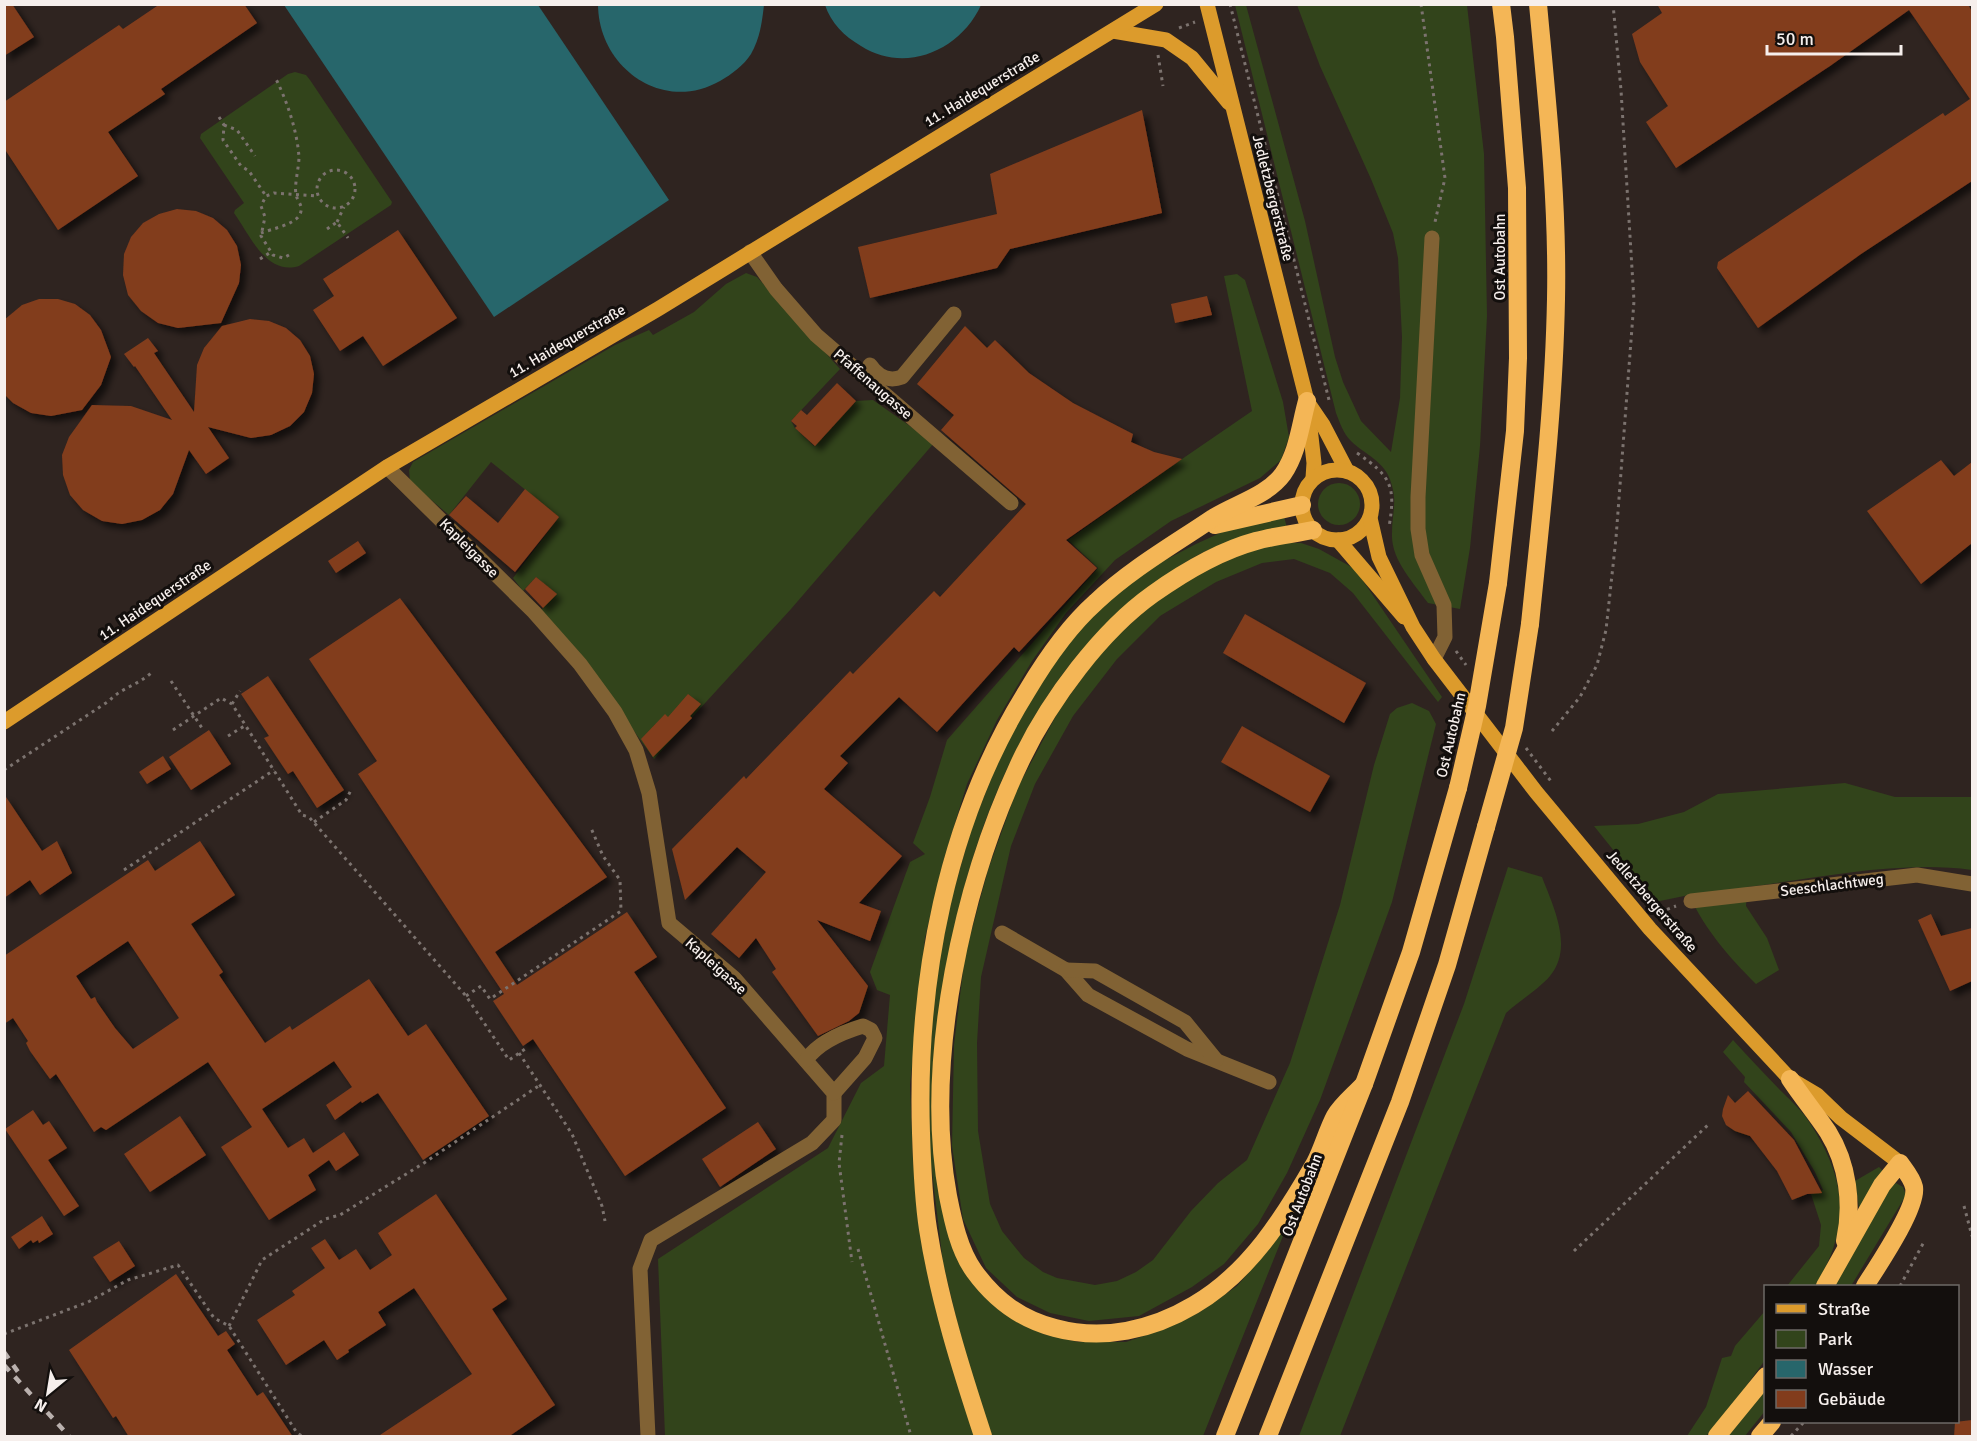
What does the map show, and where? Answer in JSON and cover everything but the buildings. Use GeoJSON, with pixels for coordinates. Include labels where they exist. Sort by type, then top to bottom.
{"type":"FeatureCollection","features":[{"type":"Feature","properties":{"kind":"highway","name":"Ost Autobahn"},"geometry":{"type":"LineString","coordinates":[[1225,1437],[1364,1084],[1411,952],[1458,788],[1477,706],[1498,584],[1515,431],[1518,358],[1517,188],[1501,4]]}},
{"type":"Feature","properties":{"kind":"highway"},"geometry":{"type":"LineString","coordinates":[[1268,1437],[1400,1102],[1447,965],[1514,728],[1530,624],[1549,440],[1556,298],[1552,143],[1538,4]]}},
{"type":"Feature","properties":{"kind":"highway"},"geometry":{"type":"LineString","coordinates":[[983,1437],[955,1353],[928,1228],[922,1170],[920,1085],[930,966],[940,916],[964,826],[991,758],[1018,705],[1037,674],[1075,623],[1110,588],[1133,570],[1196,531],[1211,519],[1264,490],[1279,479],[1293,456],[1307,400]]}},
{"type":"Feature","properties":{"kind":"highway"},"geometry":{"type":"LineString","coordinates":[[1196,531],[1232,519],[1302,505]]}},
{"type":"Feature","properties":{"kind":"highway"},"geometry":{"type":"LineString","coordinates":[[1312,530],[1264,539],[1207,560],[1151,596],[1105,638],[1059,694],[1023,757],[990,836],[966,914],[949,1002],[941,1088],[943,1171],[953,1226],[972,1268],[999,1301],[1033,1322],[1072,1333],[1113,1334],[1154,1326],[1195,1305],[1232,1279],[1265,1241],[1316,1160],[1337,1113],[1364,1084]]}},
{"type":"Feature","properties":{"kind":"highway"},"geometry":{"type":"LineString","coordinates":[[1790,1078],[1829,1134],[1844,1167],[1850,1210],[1842,1256]]}},
{"type":"Feature","properties":{"kind":"highway"},"geometry":{"type":"LineString","coordinates":[[1826,1285],[1882,1185],[1900,1163],[1914,1187],[1914,1197],[1903,1223],[1866,1285]]}},
{"type":"Feature","properties":{"kind":"highway"},"geometry":{"type":"LineString","coordinates":[[1717,1437],[1764,1378]]}},
{"type":"Feature","properties":{"kind":"highway"},"geometry":{"type":"LineString","coordinates":[[1760,1437],[1771,1423]]}},
{"type":"Feature","properties":{"kind":"main road","name":"11. Haidequerstraße"},"geometry":{"type":"LineString","coordinates":[[4,722],[387,467],[658,309],[1156,4]]}},
{"type":"Feature","properties":{"kind":"main road","name":"Jedletzbergerstraße"},"geometry":{"type":"LineString","coordinates":[[1208,10],[1307,400],[1314,478]]}},
{"type":"Feature","properties":{"kind":"main road"},"geometry":{"type":"LineString","coordinates":[[1113,31],[1166,40],[1192,58],[1232,106]]}},
{"type":"Feature","properties":{"kind":"main road","name":"Jedletzbergerstraße"},"geometry":{"type":"LineString","coordinates":[[1307,400],[1347,471]]}},
{"type":"Feature","properties":{"kind":"main road"},"geometry":{"type":"LineString","coordinates":[[1329,470],[1347,471],[1358,476],[1366,484],[1371,495],[1372,507],[1365,527],[1357,534],[1338,540],[1312,530],[1302,505],[1303,495],[1314,478],[1329,470]]}},
{"type":"Feature","properties":{"kind":"main road","name":"Jedletzbergerstraße"},"geometry":{"type":"LineString","coordinates":[[1370,518],[1379,557],[1413,627],[1434,659],[1536,792],[1650,929],[1790,1078],[1817,1095],[1841,1118],[1900,1163]]}},
{"type":"Feature","properties":{"kind":"main road","name":"Jedletzbergerstraße"},"geometry":{"type":"LineString","coordinates":[[1338,540],[1413,627]]}},
{"type":"Feature","properties":{"kind":"street"},"geometry":{"type":"LineString","coordinates":[[1432,238],[1418,528],[1422,555],[1444,604],[1445,637],[1434,659]]}},
{"type":"Feature","properties":{"kind":"street","name":"Pfaffenaugasse"},"geometry":{"type":"LineString","coordinates":[[750,252],[776,289],[816,336],[1011,503]]}},
{"type":"Feature","properties":{"kind":"street"},"geometry":{"type":"LineString","coordinates":[[870,365],[874,372],[884,378],[893,380],[902,377],[954,314]]}},
{"type":"Feature","properties":{"kind":"street","name":"Kapleigasse"},"geometry":{"type":"LineString","coordinates":[[387,467],[534,612],[580,664],[615,712],[636,750],[649,793],[669,923],[734,978],[834,1093]]}},
{"type":"Feature","properties":{"kind":"street","name":"Seeschlachtweg"},"geometry":{"type":"LineString","coordinates":[[1691,901],[1917,874],[1972,884]]}},
{"type":"Feature","properties":{"kind":"street"},"geometry":{"type":"LineString","coordinates":[[1002,933],[1066,970],[1088,995],[1187,1049],[1269,1082]]}},
{"type":"Feature","properties":{"kind":"street"},"geometry":{"type":"LineString","coordinates":[[1066,970],[1095,971],[1185,1022],[1216,1060]]}},
{"type":"Feature","properties":{"kind":"street"},"geometry":{"type":"LineString","coordinates":[[648,1437],[640,1269],[651,1240],[812,1143],[834,1120],[834,1093],[865,1058],[875,1038],[872,1030],[863,1026],[851,1030],[811,1052],[806,1060]]}},
{"type":"Feature","properties":{"kind":"path"},"geometry":{"type":"LineString","coordinates":[[1230,4],[1332,412]]}},
{"type":"Feature","properties":{"kind":"path"},"geometry":{"type":"LineString","coordinates":[[1421,4],[1445,178],[1432,238]]}},
{"type":"Feature","properties":{"kind":"path"},"geometry":{"type":"LineString","coordinates":[[1551,730],[1580,697],[1597,665],[1606,630],[1616,538],[1634,301],[1621,90],[1613,4]]}},
{"type":"Feature","properties":{"kind":"path"},"geometry":{"type":"LineString","coordinates":[[1163,86],[1155,38],[1208,10],[1231,10]]}},
{"type":"Feature","properties":{"kind":"path"},"geometry":{"type":"LineString","coordinates":[[261,234],[298,217],[301,210],[301,203],[296,195],[299,158],[296,137],[286,101],[275,77]]}},
{"type":"Feature","properties":{"kind":"path"},"geometry":{"type":"LineString","coordinates":[[219,117],[224,125],[223,140],[266,196]]}},
{"type":"Feature","properties":{"kind":"path"},"geometry":{"type":"LineString","coordinates":[[224,125],[237,130],[255,156]]}},
{"type":"Feature","properties":{"kind":"path"},"geometry":{"type":"LineString","coordinates":[[327,229],[337,222],[353,198],[355,185],[343,171],[330,171],[324,174],[317,184],[321,202],[332,208],[345,207]]}},
{"type":"Feature","properties":{"kind":"path"},"geometry":{"type":"LineString","coordinates":[[289,255],[279,258],[271,252],[261,236],[266,217],[261,206],[266,196],[274,193],[318,196]]}},
{"type":"Feature","properties":{"kind":"path"},"geometry":{"type":"LineString","coordinates":[[337,222],[348,238]]}},
{"type":"Feature","properties":{"kind":"path"},"geometry":{"type":"LineString","coordinates":[[260,259],[271,252]]}},
{"type":"Feature","properties":{"kind":"path"},"geometry":{"type":"LineString","coordinates":[[1357,453],[1374,464],[1384,475],[1391,488],[1393,500],[1388,531]]}},
{"type":"Feature","properties":{"kind":"path"},"geometry":{"type":"LineString","coordinates":[[1445,637],[1466,665]]}},
{"type":"Feature","properties":{"kind":"path"},"geometry":{"type":"LineString","coordinates":[[4,770],[109,701],[117,692],[143,680],[151,673]]}},
{"type":"Feature","properties":{"kind":"path"},"geometry":{"type":"LineString","coordinates":[[171,681],[202,728]]}},
{"type":"Feature","properties":{"kind":"path"},"geometry":{"type":"LineString","coordinates":[[232,704],[240,691]]}},
{"type":"Feature","properties":{"kind":"path"},"geometry":{"type":"LineString","coordinates":[[172,730],[221,698],[232,704],[302,815],[314,822],[466,996],[509,1060],[525,1049]]}},
{"type":"Feature","properties":{"kind":"path"},"geometry":{"type":"LineString","coordinates":[[228,736],[246,725]]}},
{"type":"Feature","properties":{"kind":"path"},"geometry":{"type":"LineString","coordinates":[[1521,741],[1555,787]]}},
{"type":"Feature","properties":{"kind":"path"},"geometry":{"type":"LineString","coordinates":[[124,870],[274,770]]}},
{"type":"Feature","properties":{"kind":"path"},"geometry":{"type":"LineString","coordinates":[[314,822],[346,800],[351,789]]}},
{"type":"Feature","properties":{"kind":"path"},"geometry":{"type":"LineString","coordinates":[[466,996],[481,986],[490,999],[621,911],[620,880],[603,856],[591,828]]}},
{"type":"Feature","properties":{"kind":"path"},"geometry":{"type":"LineString","coordinates":[[1636,885],[1660,911]]}},
{"type":"Feature","properties":{"kind":"path"},"geometry":{"type":"LineString","coordinates":[[519,1053],[572,1134],[602,1206],[605,1221]]}},
{"type":"Feature","properties":{"kind":"path"},"geometry":{"type":"LineString","coordinates":[[229,1326],[262,1260],[325,1219],[340,1215],[424,1163],[540,1085]]}},
{"type":"Feature","properties":{"kind":"path"},"geometry":{"type":"LineString","coordinates":[[834,1120],[843,1127],[840,1163],[852,1262]]}},
{"type":"Feature","properties":{"kind":"path"},"geometry":{"type":"LineString","coordinates":[[1574,1251],[1710,1124]]}},
{"type":"Feature","properties":{"kind":"path"},"geometry":{"type":"LineString","coordinates":[[1965,1206],[1972,1236]]}},
{"type":"Feature","properties":{"kind":"path"},"geometry":{"type":"LineString","coordinates":[[1901,1285],[1925,1240]]}},
{"type":"Feature","properties":{"kind":"path"},"geometry":{"type":"LineString","coordinates":[[858,1249],[911,1437]]}},
{"type":"Feature","properties":{"kind":"path"},"geometry":{"type":"LineString","coordinates":[[4,1334],[88,1302],[128,1280],[178,1265],[214,1318],[229,1326],[297,1433],[302,1437]]}},
{"type":"Feature","properties":{"kind":"path"},"geometry":{"type":"LineString","coordinates":[[1791,1437],[1803,1423]]}},
{"type":"Feature","properties":{"kind":"green space"},"geometry":{"type":"Polygon","coordinates":[[[1235,5],[1246,5],[1305,221],[1335,357],[1343,382],[1361,421],[1391,452],[1400,398],[1402,337],[1398,258],[1393,233],[1320,66],[1297,5],[1467,5],[1484,154],[1487,316],[1480,446],[1470,548],[1460,609],[1428,603],[1404,571],[1393,544],[1394,498],[1388,475],[1381,465],[1348,438],[1336,413],[1235,5]]]}},
{"type":"Feature","properties":{"kind":"green space"},"geometry":{"type":"Polygon","coordinates":[[[295,72],[306,75],[310,80],[392,202],[391,205],[299,266],[287,267],[277,265],[268,259],[253,242],[234,213],[244,203],[200,138],[201,134],[288,74],[295,72]]]}},
{"type":"Feature","properties":{"kind":"green space"},"geometry":{"type":"Polygon","coordinates":[[[746,273],[757,277],[840,369],[791,421],[814,446],[856,401],[873,400],[934,443],[791,609],[654,759],[598,681],[541,610],[556,594],[536,577],[523,591],[513,578],[559,517],[491,462],[449,515],[410,482],[409,470],[413,462],[615,345],[649,330],[653,335],[694,312],[726,284],[746,273]]]}},
{"type":"Feature","properties":{"kind":"green space"},"geometry":{"type":"Polygon","coordinates":[[[1237,274],[1245,280],[1283,402],[1289,437],[1281,460],[1260,478],[1171,521],[1115,560],[1066,613],[1032,661],[997,720],[967,784],[944,859],[925,938],[910,1085],[913,1161],[926,1267],[975,1436],[665,1436],[658,1259],[828,1148],[861,1083],[884,1066],[890,995],[877,990],[870,972],[910,862],[925,854],[913,843],[947,740],[1098,568],[1068,540],[1252,411],[1224,276],[1237,274]]]}},
{"type":"Feature","properties":{"kind":"green space"},"geometry":{"type":"Polygon","coordinates":[[[1339,483],[1347,484],[1354,489],[1359,496],[1359,512],[1354,519],[1347,524],[1339,525],[1331,524],[1324,519],[1319,512],[1318,504],[1319,496],[1324,489],[1331,484],[1339,483]]]}},
{"type":"Feature","properties":{"kind":"green space"},"geometry":{"type":"Polygon","coordinates":[[[1284,516],[1287,528],[1214,548],[1193,558],[1162,578],[1117,613],[1078,654],[1045,700],[1017,749],[993,801],[974,855],[958,910],[945,977],[940,1008],[939,1042],[962,1268],[1043,1334],[1078,1342],[1126,1342],[1167,1328],[1200,1312],[1237,1286],[1289,1221],[1203,1436],[992,1436],[966,1359],[943,1263],[929,1147],[927,1093],[935,984],[950,903],[972,827],[1004,746],[1055,660],[1097,611],[1152,567],[1196,544],[1231,528],[1284,516]]]}},
{"type":"Feature","properties":{"kind":"green space"},"geometry":{"type":"Polygon","coordinates":[[[1279,543],[1301,543],[1319,549],[1355,569],[1442,697],[1438,702],[1353,593],[1330,573],[1294,559],[1262,563],[1216,582],[1160,616],[1117,659],[1073,716],[1035,784],[1011,846],[981,977],[977,1043],[978,1131],[990,1204],[1002,1231],[1024,1258],[1043,1272],[1057,1278],[1095,1285],[1117,1281],[1153,1260],[1191,1211],[1218,1183],[1247,1160],[1290,1063],[1340,905],[1374,765],[1390,714],[1397,708],[1412,703],[1429,711],[1436,724],[1392,902],[1320,1100],[1287,1173],[1258,1224],[1224,1264],[1192,1287],[1139,1316],[1089,1321],[1050,1313],[1017,1297],[986,1268],[963,1219],[952,1146],[954,1045],[965,955],[988,870],[1017,789],[1059,710],[1103,649],[1159,598],[1229,557],[1279,543]]]}},
{"type":"Feature","properties":{"kind":"green space"},"geometry":{"type":"Polygon","coordinates":[[[1845,783],[1895,797],[1972,797],[1972,870],[1945,867],[1888,869],[1747,887],[1746,906],[1767,938],[1779,970],[1756,984],[1718,942],[1689,895],[1655,902],[1594,826],[1638,824],[1684,812],[1718,794],[1845,783]]]}},
{"type":"Feature","properties":{"kind":"green space"},"geometry":{"type":"Polygon","coordinates":[[[1508,867],[1542,877],[1559,926],[1561,940],[1557,965],[1545,981],[1506,1013],[1340,1436],[1299,1436],[1464,1004],[1508,867]]]}},
{"type":"Feature","properties":{"kind":"green space"},"geometry":{"type":"Polygon","coordinates":[[[1733,1040],[1805,1116],[1829,1159],[1840,1200],[1839,1221],[1835,1242],[1816,1285],[1788,1285],[1819,1246],[1821,1225],[1811,1194],[1823,1190],[1791,1132],[1744,1082],[1745,1077],[1723,1052],[1733,1040]]]}},
{"type":"Feature","properties":{"kind":"green space"},"geometry":{"type":"Polygon","coordinates":[[[1879,1167],[1883,1171],[1859,1208],[1855,1181],[1879,1167]]]}},
{"type":"Feature","properties":{"kind":"green space"},"geometry":{"type":"Polygon","coordinates":[[[1896,1183],[1903,1187],[1906,1195],[1852,1285],[1833,1285],[1889,1188],[1896,1183]]]}},
{"type":"Feature","properties":{"kind":"green space"},"geometry":{"type":"Polygon","coordinates":[[[1764,1312],[1764,1361],[1724,1417],[1706,1436],[1687,1436],[1706,1407],[1722,1358],[1731,1356],[1735,1346],[1764,1312]]]}},
{"type":"Feature","properties":{"kind":"green space"},"geometry":{"type":"Polygon","coordinates":[[[1764,1388],[1764,1412],[1745,1436],[1726,1436],[1764,1388]]]}},
{"type":"Feature","properties":{"kind":"water"},"geometry":{"type":"Polygon","coordinates":[[[598,4],[764,5],[757,42],[741,66],[720,81],[698,90],[676,92],[656,88],[637,78],[621,65],[609,47],[601,27],[598,4]]]}},
{"type":"Feature","properties":{"kind":"water"},"geometry":{"type":"Polygon","coordinates":[[[825,4],[981,5],[972,21],[960,35],[945,46],[930,53],[895,58],[878,54],[849,38],[839,29],[825,4]]]}},
{"type":"Feature","properties":{"kind":"water"},"geometry":{"type":"Polygon","coordinates":[[[284,5],[538,5],[669,200],[494,317],[284,5]]]}},
{"type":"Feature","properties":{"kind":"railway"},"geometry":{"type":"LineString","coordinates":[[4,1352],[18,1372]]}},
{"type":"Feature","properties":{"kind":"railway"},"geometry":{"type":"LineString","coordinates":[[4,1365],[69,1436]]}}]}
